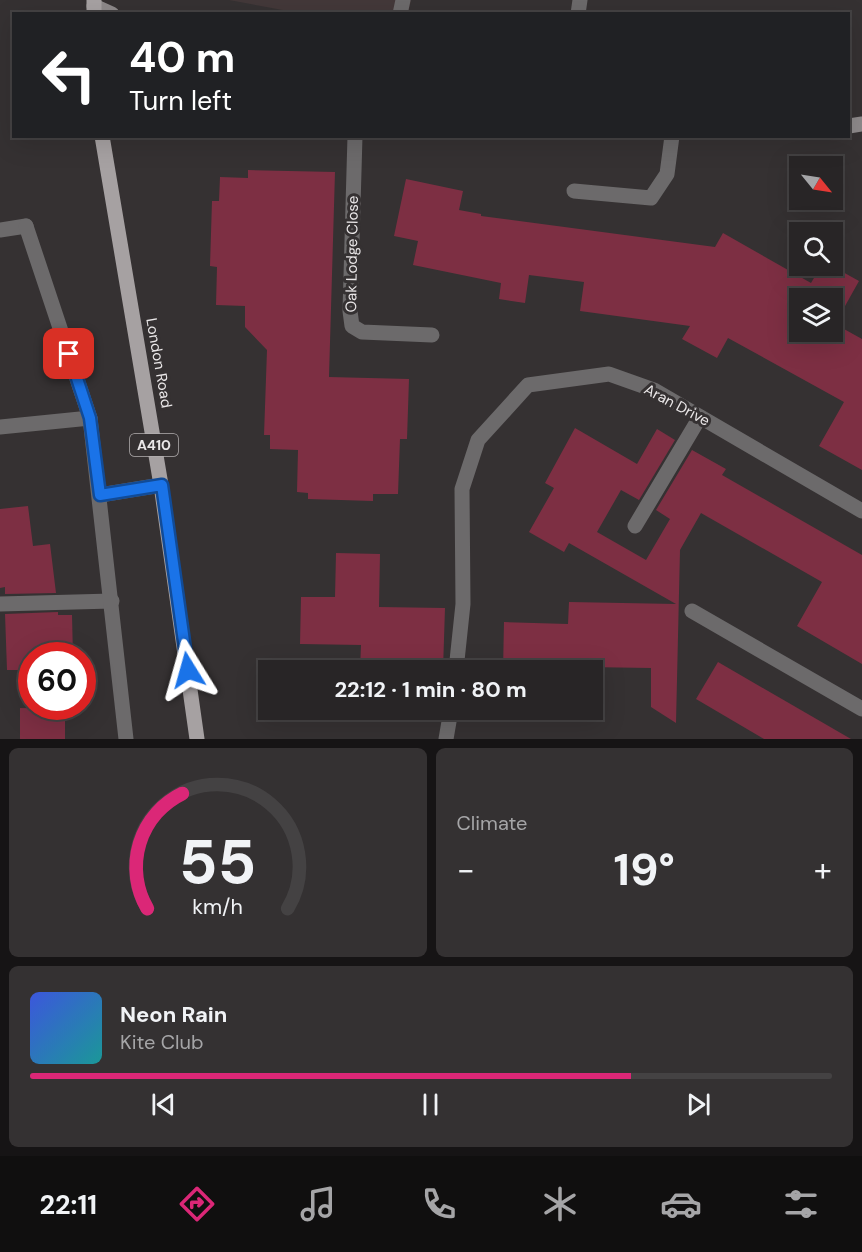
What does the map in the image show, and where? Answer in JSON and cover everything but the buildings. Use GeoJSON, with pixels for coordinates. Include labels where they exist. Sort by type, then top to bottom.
{"type":"FeatureCollection","features":[{"type":"Feature","properties":{"kind":"main road","name":"London Road"},"geometry":{"type":"LineString","coordinates":[[102,138],[162,485],[197,739]]}},
{"type":"Feature","properties":{"kind":"street","name":"Oak Lodge Close"},"geometry":{"type":"LineString","coordinates":[[355,138],[350,311],[352,326],[362,332],[432,335]]}},
{"type":"Feature","properties":{"kind":"street"},"geometry":{"type":"LineString","coordinates":[[573,192],[651,198],[667,174],[672,138]]}},
{"type":"Feature","properties":{"kind":"street"},"geometry":{"type":"LineString","coordinates":[[0,230],[26,226],[90,418],[126,739]]}},
{"type":"Feature","properties":{"kind":"street","name":"Aran Drive"},"geometry":{"type":"LineString","coordinates":[[457,660],[463,604],[462,489],[478,440],[528,385],[609,374],[654,390],[862,511]]}},
{"type":"Feature","properties":{"kind":"street"},"geometry":{"type":"LineString","coordinates":[[635,526],[700,417]]}},
{"type":"Feature","properties":{"kind":"street"},"geometry":{"type":"LineString","coordinates":[[0,427],[90,418]]}},
{"type":"Feature","properties":{"kind":"street"},"geometry":{"type":"LineString","coordinates":[[100,495],[162,485]]}},
{"type":"Feature","properties":{"kind":"street"},"geometry":{"type":"LineString","coordinates":[[0,604],[112,601]]}},
{"type":"Feature","properties":{"kind":"street"},"geometry":{"type":"LineString","coordinates":[[692,611],[862,709]]}},
{"type":"Feature","properties":{"kind":"street"},"geometry":{"type":"LineString","coordinates":[[446,739],[449,720]]}},
{"type":"Feature","properties":{"kind":"shaded area"},"geometry":{"type":"Polygon","coordinates":[[[229,0],[411,0],[408,12],[294,12],[229,0]]]}},
{"type":"Feature","properties":{"kind":"route"},"geometry":{"type":"LineString","coordinates":[[69,354],[90,418],[100,495],[162,485],[188,670]]}}]}
